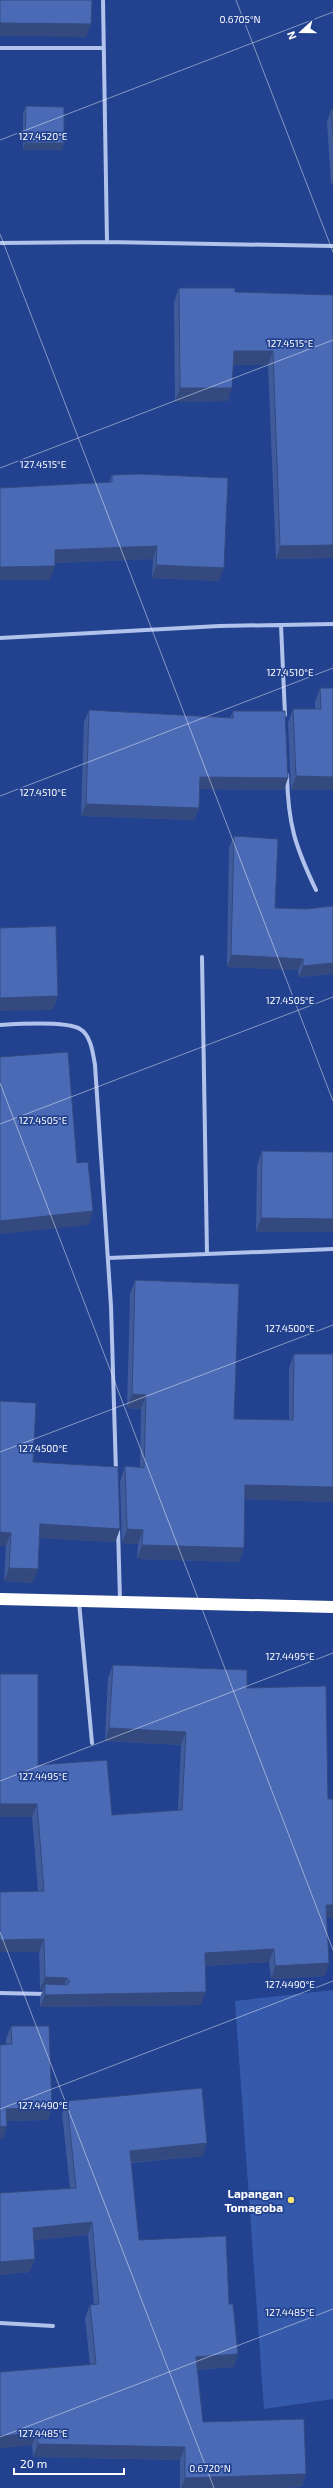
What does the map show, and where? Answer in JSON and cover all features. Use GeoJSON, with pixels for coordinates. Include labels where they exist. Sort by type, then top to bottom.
{"type":"FeatureCollection","features":[{"type":"Feature","properties":{"kind":"highway"},"geometry":{"type":"LineString","coordinates":[[0,1599],[333,1608]]}},
{"type":"Feature","properties":{"kind":"street"},"geometry":{"type":"LineString","coordinates":[[103,0],[108,242]]}},
{"type":"Feature","properties":{"kind":"street"},"geometry":{"type":"LineString","coordinates":[[0,48],[103,48]]}},
{"type":"Feature","properties":{"kind":"street"},"geometry":{"type":"LineString","coordinates":[[0,244],[108,242],[333,246]]}},
{"type":"Feature","properties":{"kind":"street"},"geometry":{"type":"LineString","coordinates":[[0,638],[219,626],[333,624]]}},
{"type":"Feature","properties":{"kind":"street"},"geometry":{"type":"LineString","coordinates":[[281,625],[285,719]]}},
{"type":"Feature","properties":{"kind":"street"},"geometry":{"type":"LineString","coordinates":[[286,766],[288,812],[297,849],[316,890]]}},
{"type":"Feature","properties":{"kind":"street"},"geometry":{"type":"LineString","coordinates":[[202,958],[207,1254]]}},
{"type":"Feature","properties":{"kind":"street"},"geometry":{"type":"LineString","coordinates":[[0,1025],[60,1024],[80,1029],[89,1040],[96,1065],[108,1258],[116,1477]]}},
{"type":"Feature","properties":{"kind":"street"},"geometry":{"type":"LineString","coordinates":[[108,1258],[333,1249]]}},
{"type":"Feature","properties":{"kind":"street"},"geometry":{"type":"LineString","coordinates":[[118,1524],[120,1602]]}},
{"type":"Feature","properties":{"kind":"street"},"geometry":{"type":"LineString","coordinates":[[79,1601],[92,1743]]}},
{"type":"Feature","properties":{"kind":"street"},"geometry":{"type":"LineString","coordinates":[[0,1993],[55,1994]]}},
{"type":"Feature","properties":{"kind":"street"},"geometry":{"type":"LineString","coordinates":[[0,2323],[53,2326]]}},
{"type":"Feature","properties":{"kind":"shaded area","name":"Lapangan Tomagoba"},"geometry":{"type":"Polygon","coordinates":[[[333,1990],[333,2399],[264,2409],[235,2001],[333,1990]]]}},
{"type":"Feature","properties":{"kind":"building"},"geometry":{"type":"Polygon","coordinates":[[[0,0],[92,0],[91,24],[0,23],[0,0]]]}},
{"type":"Feature","properties":{"kind":"building"},"geometry":{"type":"Polygon","coordinates":[[[26,106],[64,107],[64,143],[25,143],[26,106]]]}},
{"type":"Feature","properties":{"kind":"building"},"geometry":{"type":"Polygon","coordinates":[[[331,110],[333,110],[333,136],[331,110]]]}},
{"type":"Feature","properties":{"kind":"building"},"geometry":{"type":"Polygon","coordinates":[[[179,288],[235,288],[235,292],[333,295],[333,545],[280,546],[273,351],[234,351],[232,388],[180,388],[179,288]]]}},
{"type":"Feature","properties":{"kind":"building"},"geometry":{"type":"Polygon","coordinates":[[[140,474],[228,478],[224,568],[156,565],[157,546],[55,550],[55,566],[0,567],[0,488],[112,482],[112,475],[140,474]]]}},
{"type":"Feature","properties":{"kind":"building"},"geometry":{"type":"Polygon","coordinates":[[[320,688],[333,688],[333,777],[296,776],[293,709],[321,709],[320,688]]]}},
{"type":"Feature","properties":{"kind":"building"},"geometry":{"type":"Polygon","coordinates":[[[89,710],[233,718],[233,711],[285,711],[288,778],[200,777],[199,808],[86,804],[89,710]]]}},
{"type":"Feature","properties":{"kind":"building"},"geometry":{"type":"Polygon","coordinates":[[[234,836],[278,839],[275,908],[307,909],[333,906],[333,963],[303,966],[303,959],[231,955],[234,836]]]}},
{"type":"Feature","properties":{"kind":"building"},"geometry":{"type":"Polygon","coordinates":[[[56,926],[58,996],[0,998],[0,928],[56,926]]]}},
{"type":"Feature","properties":{"kind":"building"},"geometry":{"type":"Polygon","coordinates":[[[68,1052],[77,1163],[88,1162],[93,1211],[0,1221],[0,1057],[68,1052]]]}},
{"type":"Feature","properties":{"kind":"building"},"geometry":{"type":"Polygon","coordinates":[[[262,1151],[333,1152],[333,1219],[261,1218],[262,1151]]]}},
{"type":"Feature","properties":{"kind":"building"},"geometry":{"type":"Polygon","coordinates":[[[135,1280],[239,1284],[234,1419],[293,1420],[294,1354],[333,1354],[333,1487],[245,1485],[244,1548],[142,1545],[143,1530],[127,1529],[125,1466],[144,1468],[146,1395],[132,1394],[135,1280]]]}},
{"type":"Feature","properties":{"kind":"building"},"geometry":{"type":"Polygon","coordinates":[[[0,1401],[36,1403],[33,1462],[118,1467],[120,1529],[40,1524],[38,1569],[9,1568],[11,1533],[0,1532],[0,1401]]]}},
{"type":"Feature","properties":{"kind":"building"},"geometry":{"type":"Polygon","coordinates":[[[113,1665],[247,1670],[247,1688],[326,1686],[328,1799],[333,1799],[333,1905],[326,1905],[329,1963],[275,1966],[274,1949],[205,1953],[206,1992],[45,1995],[45,1984],[67,1985],[70,1981],[67,1978],[45,1977],[44,1939],[0,1940],[0,1892],[44,1891],[37,1804],[0,1804],[0,1674],[38,1674],[38,1765],[107,1760],[112,1815],[182,1810],[186,1732],[109,1728],[113,1665]]]}},
{"type":"Feature","properties":{"kind":"building"},"geometry":{"type":"Polygon","coordinates":[[[11,2026],[49,2026],[52,2107],[6,2109],[7,2126],[0,2127],[0,2045],[12,2044],[11,2026]]]}},
{"type":"Feature","properties":{"kind":"building"},"geometry":{"type":"Polygon","coordinates":[[[202,2088],[207,2143],[130,2151],[139,2240],[226,2236],[229,2304],[233,2304],[238,2354],[196,2357],[203,2422],[304,2419],[306,2474],[185,2478],[185,2447],[38,2444],[37,2433],[0,2436],[0,2372],[96,2364],[90,2305],[99,2304],[92,2222],[33,2228],[35,2259],[0,2262],[0,2193],[76,2188],[67,2101],[202,2088]]]}},
{"type":"Feature","properties":{"kind":"place","name":"Lapangan Tomagoba"},"geometry":{"type":"Point","coordinates":[291,2200]}}]}
